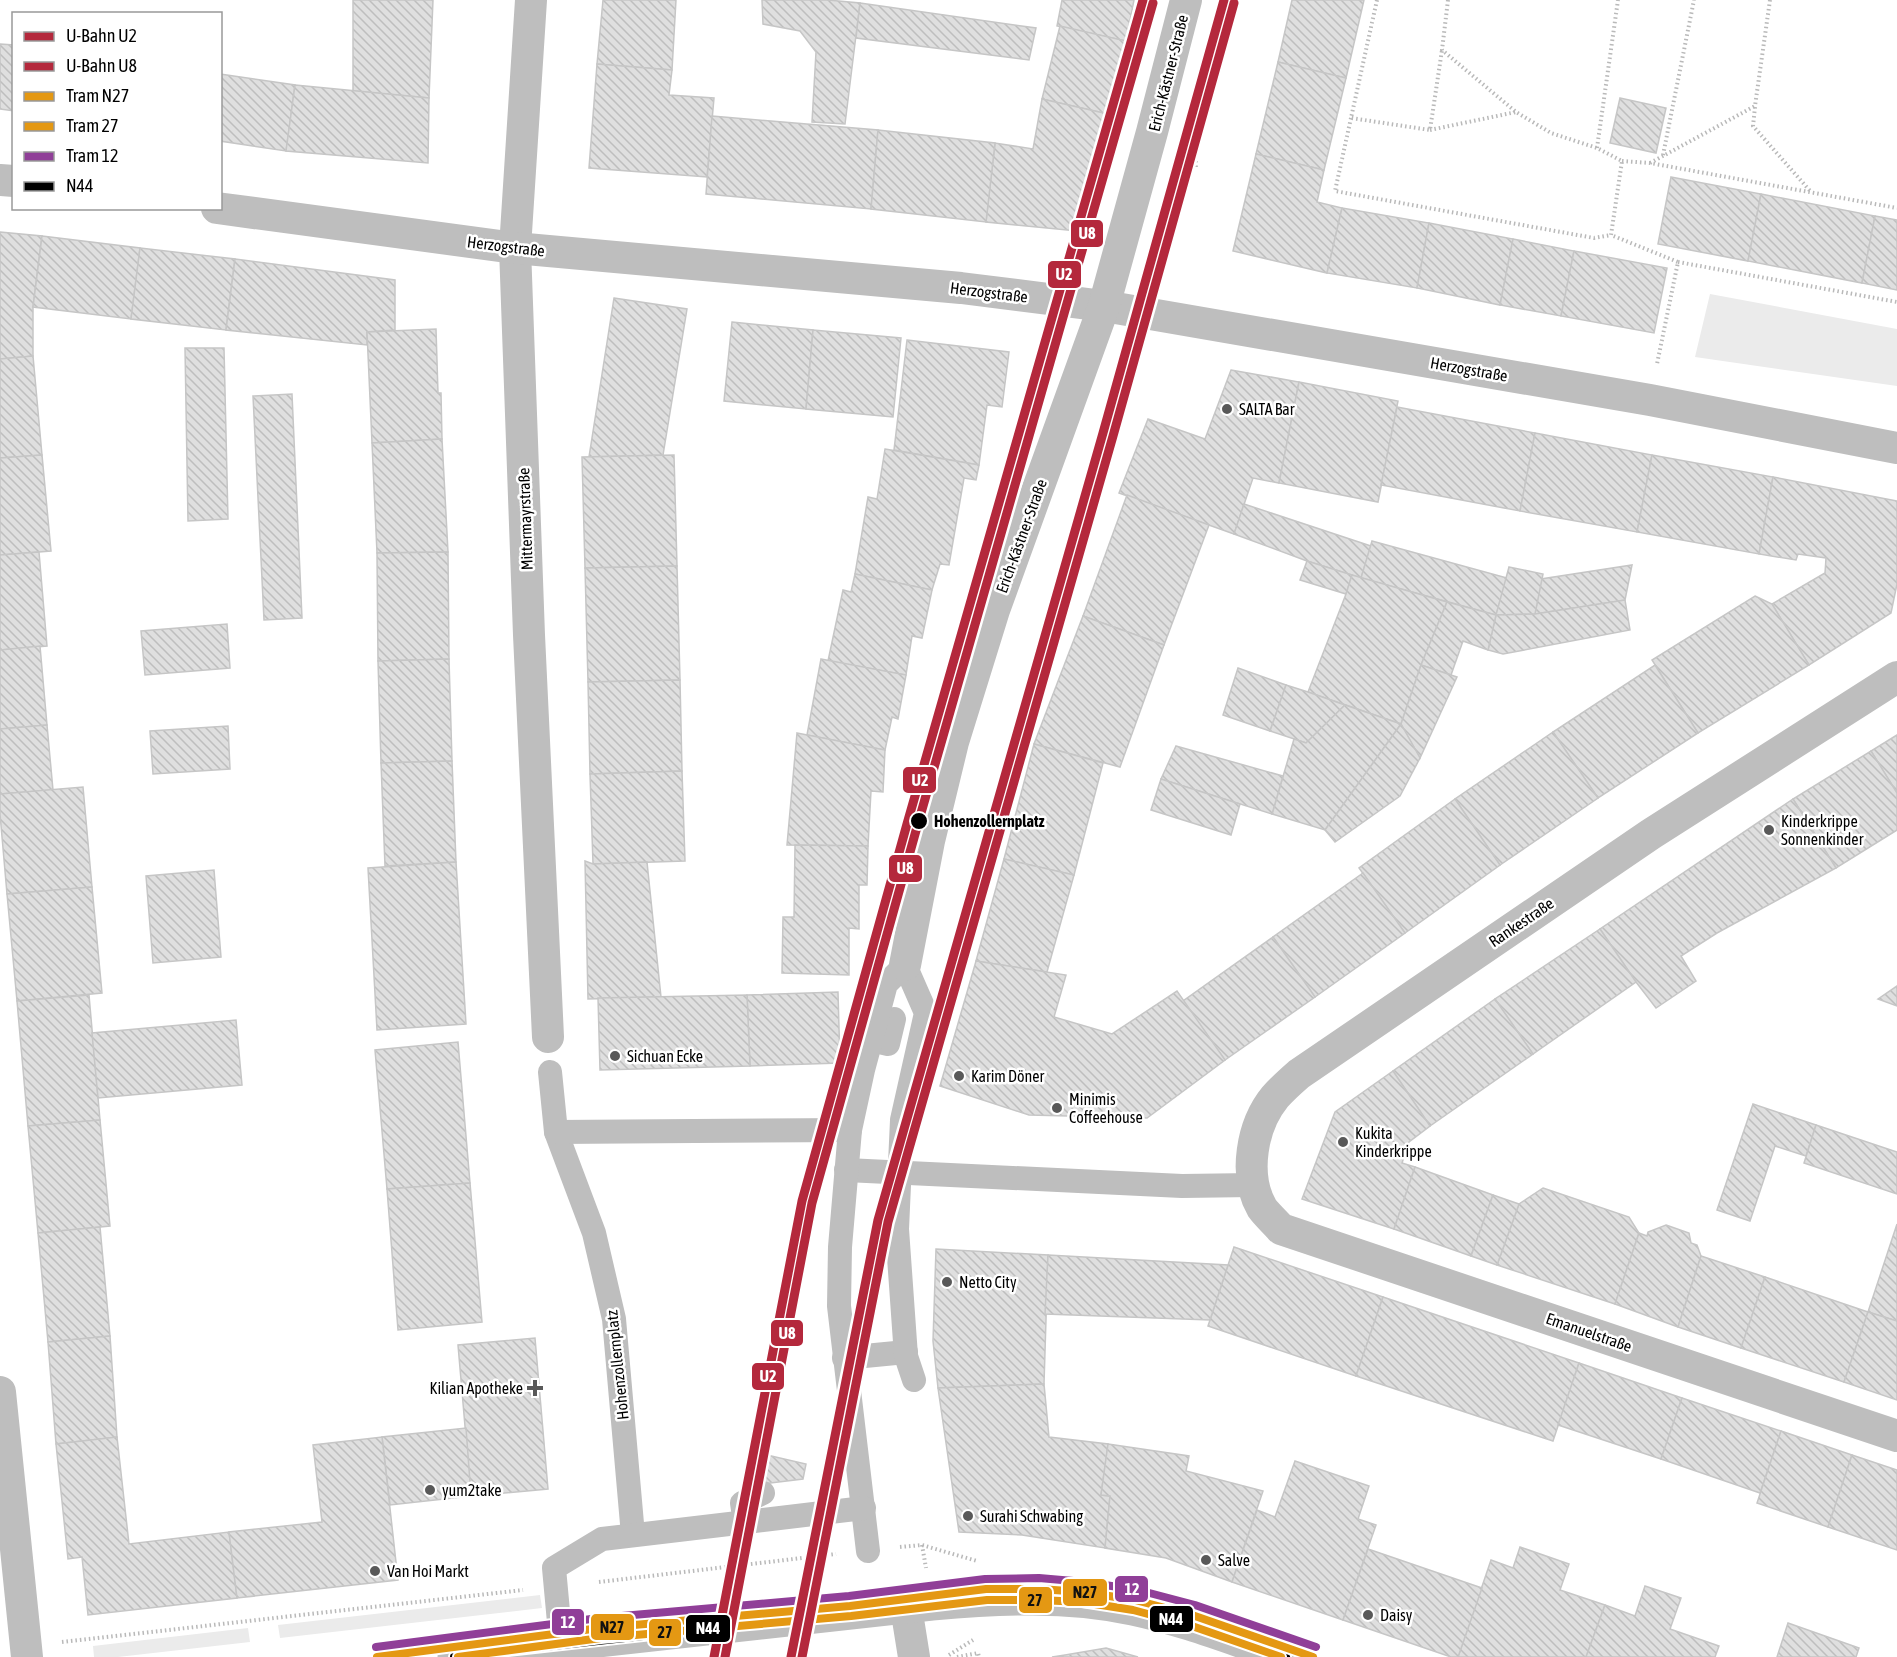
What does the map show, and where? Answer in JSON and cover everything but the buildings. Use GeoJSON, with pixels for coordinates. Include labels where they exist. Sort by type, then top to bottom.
{"type":"FeatureCollection","features":[{"type":"Feature","properties":{"kind":"street","name":"Mittermayrstraße"},"geometry":{"type":"LineString","coordinates":[[531,0],[515,248],[529,635],[548,1038]]}},
{"type":"Feature","properties":{"kind":"street","name":"Erich-Kästner-Straße"},"geometry":{"type":"LineString","coordinates":[[905,965],[929,841],[960,720],[994,610],[1104,306],[1186,0]]}},
{"type":"Feature","properties":{"kind":"street","name":"Herzogstraße"},"geometry":{"type":"LineString","coordinates":[[222,209],[515,248],[962,288],[1104,306],[1650,400],[1897,448]]}},
{"type":"Feature","properties":{"kind":"street","name":"Rankestraße"},"geometry":{"type":"LineString","coordinates":[[1281,1229],[1262,1208],[1254,1185],[1252,1155],[1258,1124],[1275,1098],[1299,1074],[1652,834],[1897,677]]}},
{"type":"Feature","properties":{"kind":"street"},"geometry":{"type":"LineString","coordinates":[[868,1551],[838,1305],[846,1170],[850,1130],[886,984],[905,965],[926,1013],[902,1120],[899,1173],[897,1229],[909,1381]]}},
{"type":"Feature","properties":{"kind":"street"},"geometry":{"type":"LineString","coordinates":[[871,1040],[888,1044],[894,1019]]}},
{"type":"Feature","properties":{"kind":"street","name":"Hohenzollernplatz"},"geometry":{"type":"LineString","coordinates":[[550,1072],[556,1132],[594,1233],[615,1319],[633,1535]]}},
{"type":"Feature","properties":{"kind":"street"},"geometry":{"type":"LineString","coordinates":[[556,1132],[850,1130]]}},
{"type":"Feature","properties":{"kind":"street"},"geometry":{"type":"LineString","coordinates":[[846,1170],[1182,1186],[1254,1185]]}},
{"type":"Feature","properties":{"kind":"street","name":"Emanuelstraße"},"geometry":{"type":"LineString","coordinates":[[1281,1229],[1897,1436]]}},
{"type":"Feature","properties":{"kind":"street"},"geometry":{"type":"LineString","coordinates":[[844,1358],[906,1354]]}},
{"type":"Feature","properties":{"kind":"street"},"geometry":{"type":"LineString","coordinates":[[0,1392],[26,1652]]}},
{"type":"Feature","properties":{"kind":"street"},"geometry":{"type":"LineString","coordinates":[[561,1644],[554,1568],[602,1539],[633,1535],[755,1505],[864,1508]]}},
{"type":"Feature","properties":{"kind":"street"},"geometry":{"type":"LineString","coordinates":[[454,1657],[906,1607],[990,1599],[1047,1598],[1133,1609],[1190,1624],[1286,1657]]}},
{"type":"Feature","properties":{"kind":"street"},"geometry":{"type":"LineString","coordinates":[[906,1607],[914,1657]]}},
{"type":"Feature","properties":{"kind":"path"},"geometry":{"type":"LineString","coordinates":[[1377,0],[1335,191],[1594,238],[1611,235],[1678,262],[1897,302]]}},
{"type":"Feature","properties":{"kind":"path"},"geometry":{"type":"LineString","coordinates":[[1430,130],[1448,0]]}},
{"type":"Feature","properties":{"kind":"path"},"geometry":{"type":"LineString","coordinates":[[1597,148],[1618,0]]}},
{"type":"Feature","properties":{"kind":"path"},"geometry":{"type":"LineString","coordinates":[[1663,155],[1694,0]]}},
{"type":"Feature","properties":{"kind":"path"},"geometry":{"type":"LineString","coordinates":[[1770,0],[1753,126],[1812,193]]}},
{"type":"Feature","properties":{"kind":"path"},"geometry":{"type":"LineString","coordinates":[[1442,50],[1516,112],[1551,133],[1597,148],[1622,161],[1650,163],[1897,208]]}},
{"type":"Feature","properties":{"kind":"path"},"geometry":{"type":"LineString","coordinates":[[1650,163],[1755,106]]}},
{"type":"Feature","properties":{"kind":"path"},"geometry":{"type":"LineString","coordinates":[[1351,118],[1430,130],[1516,112]]}},
{"type":"Feature","properties":{"kind":"path"},"geometry":{"type":"LineString","coordinates":[[1185,167],[1195,143],[1196,170]]}},
{"type":"Feature","properties":{"kind":"path"},"geometry":{"type":"LineString","coordinates":[[1611,235],[1622,161]]}},
{"type":"Feature","properties":{"kind":"path"},"geometry":{"type":"LineString","coordinates":[[1650,400],[1678,262]]}},
{"type":"Feature","properties":{"kind":"path"},"geometry":{"type":"LineString","coordinates":[[26,1652],[75,1640],[922,1545]]}},
{"type":"Feature","properties":{"kind":"path"},"geometry":{"type":"LineString","coordinates":[[957,1657],[978,1653],[979,1657]]}},
{"type":"Feature","properties":{"kind":"shaded area"},"geometry":{"type":"Polygon","coordinates":[[[1710,294],[1897,329],[1897,386],[1695,357],[1710,294]]]}},
{"type":"Feature","properties":{"kind":"shaded area"},"geometry":{"type":"Polygon","coordinates":[[[540,1595],[542,1608],[280,1638],[278,1625],[540,1595]]]}},
{"type":"Feature","properties":{"kind":"shaded area"},"geometry":{"type":"Polygon","coordinates":[[[248,1628],[250,1642],[118,1657],[94,1657],[93,1646],[248,1628]]]}},
{"type":"Feature","properties":{"kind":"metro line","name":"U2"},"geometry":{"type":"LineString","coordinates":[[714,1657],[802,1201],[907,824],[1143,0]]}},
{"type":"Feature","properties":{"kind":"metro line","name":"U2"},"geometry":{"type":"LineString","coordinates":[[791,1657],[878,1220],[1224,0]]}},
{"type":"Feature","properties":{"kind":"metro line","name":"U8"},"geometry":{"type":"LineString","coordinates":[[725,1657],[812,1203],[1153,3]]}},
{"type":"Feature","properties":{"kind":"metro line","name":"U8"},"geometry":{"type":"LineString","coordinates":[[802,1657],[888,1222],[1113,436],[1234,3]]}},
{"type":"Feature","properties":{"kind":"tram line","name":"12"},"geometry":{"type":"LineString","coordinates":[[376,1647],[599,1618],[849,1596],[985,1579],[1039,1578],[1138,1590],[1195,1605],[1316,1647]]}},
{"type":"Feature","properties":{"kind":"tram line","name":"N27"},"geometry":{"type":"LineString","coordinates":[[377,1657],[600,1628],[850,1606],[986,1589],[1083,1592],[1135,1600],[1192,1615],[1313,1657]]}},
{"type":"Feature","properties":{"kind":"tram line","name":"27"},"geometry":{"type":"LineString","coordinates":[[458,1657],[601,1638],[851,1616],[987,1600],[1082,1602],[1133,1610],[1189,1625],[1281,1657]]}},
{"type":"Feature","properties":{"kind":"transit line","name":"N44"},"geometry":{"type":"LineString","coordinates":[[454,1657],[924,1604],[998,1599],[1071,1601],[1131,1609],[1198,1627],[1286,1657]]}},
{"type":"Feature","properties":{"kind":"place","name":"SALTA Bar"},"geometry":{"type":"Point","coordinates":[1227,409]}},
{"type":"Feature","properties":{"kind":"place","name":"Hohenzollernplatz"},"geometry":{"type":"Point","coordinates":[919,821]}},
{"type":"Feature","properties":{"kind":"place","name":"Kinderkrippe Sonnenkinder"},"geometry":{"type":"Point","coordinates":[1769,830]}},
{"type":"Feature","properties":{"kind":"place","name":"Sichuan Ecke"},"geometry":{"type":"Point","coordinates":[615,1056]}},
{"type":"Feature","properties":{"kind":"place","name":"Karim Döner"},"geometry":{"type":"Point","coordinates":[959,1076]}},
{"type":"Feature","properties":{"kind":"place","name":"Minimis Coffeehouse"},"geometry":{"type":"Point","coordinates":[1057,1108]}},
{"type":"Feature","properties":{"kind":"place","name":"Kukita Kinderkrippe"},"geometry":{"type":"Point","coordinates":[1343,1142]}},
{"type":"Feature","properties":{"kind":"place","name":"Netto City"},"geometry":{"type":"Point","coordinates":[947,1282]}},
{"type":"Feature","properties":{"kind":"place","name":"Kilian Apotheke"},"geometry":{"type":"Point","coordinates":[535,1388]}},
{"type":"Feature","properties":{"kind":"place","name":"yum2take"},"geometry":{"type":"Point","coordinates":[430,1490]}},
{"type":"Feature","properties":{"kind":"place","name":"Surahi Schwabing"},"geometry":{"type":"Point","coordinates":[968,1516]}},
{"type":"Feature","properties":{"kind":"place","name":"Salve"},"geometry":{"type":"Point","coordinates":[1206,1560]}},
{"type":"Feature","properties":{"kind":"place","name":"Van Hoi Markt"},"geometry":{"type":"Point","coordinates":[375,1571]}},
{"type":"Feature","properties":{"kind":"place","name":"Daisy"},"geometry":{"type":"Point","coordinates":[1368,1615]}}]}
